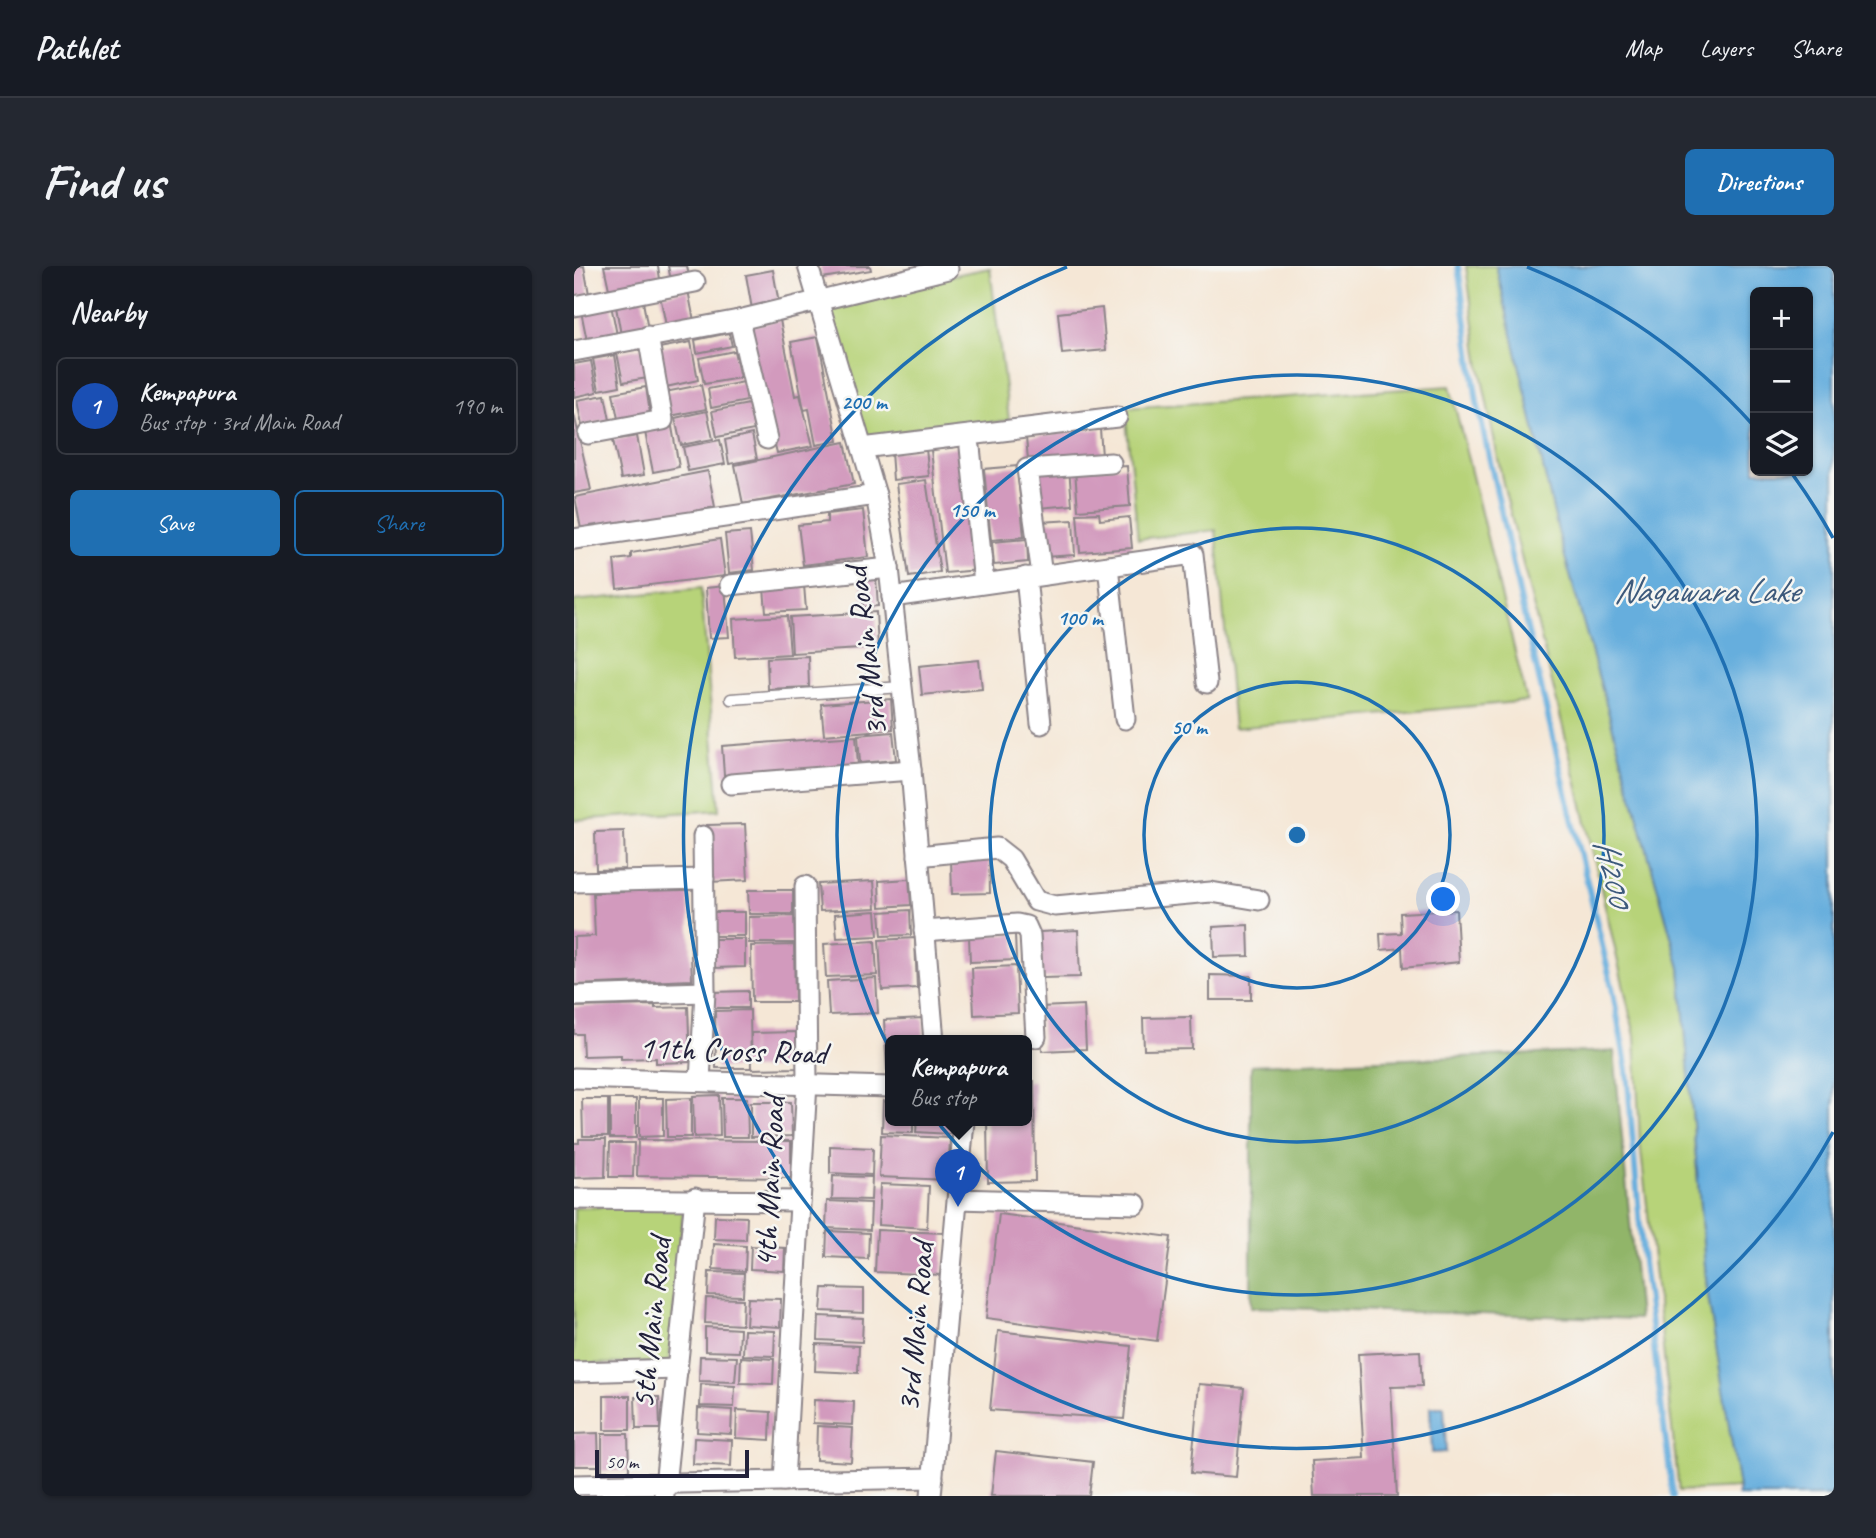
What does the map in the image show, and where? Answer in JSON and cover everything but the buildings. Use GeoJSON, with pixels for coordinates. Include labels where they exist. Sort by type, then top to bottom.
{"type":"FeatureCollection","features":[{"type":"Feature","properties":{"kind":"street","name":"3rd Main Road"},"geometry":{"type":"LineString","coordinates":[[808,266],[876,495],[889,568],[911,770],[934,1035]]}},
{"type":"Feature","properties":{"kind":"street"},"geometry":{"type":"LineString","coordinates":[[574,351],[739,320],[818,298],[948,269],[947,266]]}},
{"type":"Feature","properties":{"kind":"street"},"geometry":{"type":"LineString","coordinates":[[574,306],[695,282]]}},
{"type":"Feature","properties":{"kind":"street"},"geometry":{"type":"LineString","coordinates":[[739,320],[767,439]]}},
{"type":"Feature","properties":{"kind":"street"},"geometry":{"type":"LineString","coordinates":[[588,434],[663,419],[648,336]]}},
{"type":"Feature","properties":{"kind":"street"},"geometry":{"type":"LineString","coordinates":[[862,449],[1117,417]]}},
{"type":"Feature","properties":{"kind":"street"},"geometry":{"type":"LineString","coordinates":[[970,447],[984,583]]}},
{"type":"Feature","properties":{"kind":"street"},"geometry":{"type":"LineString","coordinates":[[1041,724],[1027,469],[1111,463]]}},
{"type":"Feature","properties":{"kind":"street"},"geometry":{"type":"LineString","coordinates":[[574,539],[876,495]]}},
{"type":"Feature","properties":{"kind":"street"},"geometry":{"type":"LineString","coordinates":[[892,597],[1193,554],[1208,683]]}},
{"type":"Feature","properties":{"kind":"street"},"geometry":{"type":"LineString","coordinates":[[1108,566],[1125,719]]}},
{"type":"Feature","properties":{"kind":"street"},"geometry":{"type":"LineString","coordinates":[[730,585],[889,568]]}},
{"type":"Feature","properties":{"kind":"street"},"geometry":{"type":"LineString","coordinates":[[731,784],[911,770]]}},
{"type":"Feature","properties":{"kind":"street"},"geometry":{"type":"LineString","coordinates":[[700,1080],[705,992],[703,835]]}},
{"type":"Feature","properties":{"kind":"street"},"geometry":{"type":"LineString","coordinates":[[918,856],[997,848],[1012,859],[1036,901],[1055,906],[1089,906],[1211,892],[1259,900]]}},
{"type":"Feature","properties":{"kind":"street"},"geometry":{"type":"LineString","coordinates":[[574,882],[704,879]]}},
{"type":"Feature","properties":{"kind":"street","name":"4th Main Road"},"geometry":{"type":"LineString","coordinates":[[784,1481],[807,1083],[805,887]]}},
{"type":"Feature","properties":{"kind":"street"},"geometry":{"type":"LineString","coordinates":[[925,930],[1017,924],[1026,926],[1030,935],[1036,1037]]}},
{"type":"Feature","properties":{"kind":"street"},"geometry":{"type":"LineString","coordinates":[[574,996],[705,992]]}},
{"type":"Feature","properties":{"kind":"street","name":"11th Cross Road"},"geometry":{"type":"LineString","coordinates":[[574,1077],[885,1087]]}},
{"type":"Feature","properties":{"kind":"street","name":"3rd Main Road"},"geometry":{"type":"LineString","coordinates":[[932,1487],[964,1126]]}},
{"type":"Feature","properties":{"kind":"street","name":"5th Main Road"},"geometry":{"type":"LineString","coordinates":[[665,1490],[695,1198]]}},
{"type":"Feature","properties":{"kind":"street"},"geometry":{"type":"LineString","coordinates":[[574,1199],[800,1200]]}},
{"type":"Feature","properties":{"kind":"street"},"geometry":{"type":"LineString","coordinates":[[958,1199],[1136,1204]]}},
{"type":"Feature","properties":{"kind":"street"},"geometry":{"type":"LineString","coordinates":[[574,1371],[678,1369]]}},
{"type":"Feature","properties":{"kind":"street"},"geometry":{"type":"LineString","coordinates":[[574,1485],[665,1490],[784,1481],[932,1487]]}},
{"type":"Feature","properties":{"kind":"lane"},"geometry":{"type":"LineString","coordinates":[[731,699],[903,687]]}},
{"type":"Feature","properties":{"kind":"green space"},"geometry":{"type":"Polygon","coordinates":[[[1466,266],[1496,266],[1560,539],[1680,968],[1707,1290],[1739,1488],[1679,1491],[1640,1143],[1635,1036],[1578,788],[1502,479],[1480,368],[1466,266]]]}},
{"type":"Feature","properties":{"kind":"green space"},"geometry":{"type":"Polygon","coordinates":[[[990,268],[1009,420],[867,442],[827,300],[990,268]]]}},
{"type":"Feature","properties":{"kind":"green space"},"geometry":{"type":"Polygon","coordinates":[[[1450,386],[1527,701],[1234,728],[1216,530],[1138,539],[1125,408],[1450,386]]]}},
{"type":"Feature","properties":{"kind":"green space"},"geometry":{"type":"Polygon","coordinates":[[[701,588],[719,810],[574,820],[574,601],[701,588]]]}},
{"type":"Feature","properties":{"kind":"green space"},"geometry":{"type":"Polygon","coordinates":[[[1614,1051],[1639,1319],[1251,1307],[1251,1065],[1614,1051]]]}},
{"type":"Feature","properties":{"kind":"green space"},"geometry":{"type":"Polygon","coordinates":[[[684,1204],[669,1363],[574,1364],[574,1208],[684,1204]]]}},
{"type":"Feature","properties":{"kind":"water","name":"Nagawara Lake"},"geometry":{"type":"Polygon","coordinates":[[[1496,266],[1834,266],[1834,1496],[1737,1496],[1739,1488],[1707,1290],[1680,968],[1560,539],[1496,266]]]}},
{"type":"Feature","properties":{"kind":"water"},"geometry":{"type":"Polygon","coordinates":[[[1430,1407],[1444,1407],[1446,1452],[1432,1453],[1430,1407]]]}},
{"type":"Feature","properties":{"kind":"waterway","name":"H200"},"geometry":{"type":"LineString","coordinates":[[1458,266],[1477,402],[1612,987],[1627,1070],[1643,1262],[1673,1496]]}},
{"type":"Feature","properties":{"kind":"place","name":"Kempapura"},"geometry":{"type":"Point","coordinates":[958,1207]}}]}
